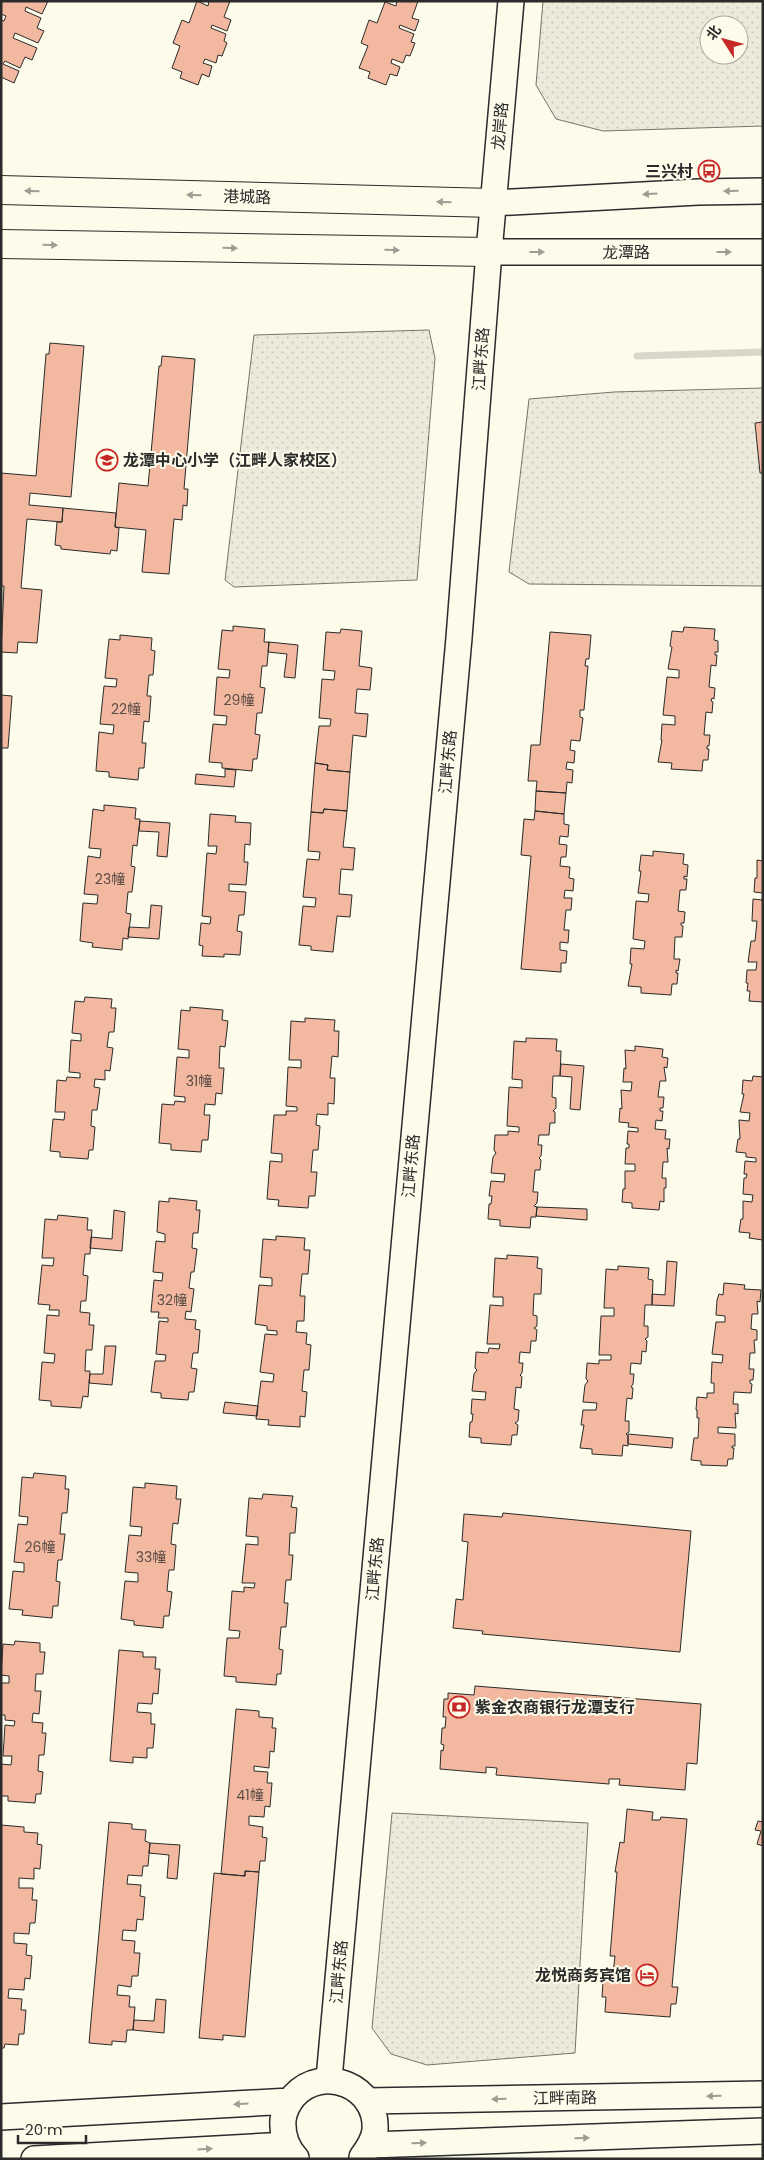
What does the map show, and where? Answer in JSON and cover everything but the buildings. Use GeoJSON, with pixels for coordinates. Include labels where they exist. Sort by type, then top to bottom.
{"type":"FeatureCollection","features":[{"type":"Feature","properties":{"kind":"main road","name":"港城路"},"geometry":{"type":"LineString","coordinates":[[1,190],[493,203]]}},
{"type":"Feature","properties":{"kind":"main road"},"geometry":{"type":"LineString","coordinates":[[1,244],[489,252]]}},
{"type":"Feature","properties":{"kind":"street","name":"龙岸路"},"geometry":{"type":"LineString","coordinates":[[489,252],[511,1]]}},
{"type":"Feature","properties":{"kind":"street"},"geometry":{"type":"LineString","coordinates":[[493,203],[698,192],[763,191]]}},
{"type":"Feature","properties":{"kind":"street","name":"龙潭路"},"geometry":{"type":"LineString","coordinates":[[489,252],[763,252]]}},
{"type":"Feature","properties":{"kind":"street","name":"江畔东路"},"geometry":{"type":"LineString","coordinates":[[329,2080],[459,638],[489,252]]}},
{"type":"Feature","properties":{"kind":"street"},"geometry":{"type":"LineString","coordinates":[[34,2159],[291,2152],[283,2130],[284,2115],[290,2101],[300,2089],[314,2082],[329,2080],[344,2082],[357,2090],[368,2101],[374,2115],[375,2130],[366,2152],[763,2131]]}},
{"type":"Feature","properties":{"kind":"street","name":"江畔南路"},"geometry":{"type":"LineString","coordinates":[[368,2101],[763,2094]]}},
{"type":"Feature","properties":{"kind":"street"},"geometry":{"type":"LineString","coordinates":[[1,2117],[290,2101]]}},
{"type":"Feature","properties":{"kind":"shaded area"},"geometry":{"type":"Polygon","coordinates":[[[543,1],[763,1],[763,126],[603,131],[556,119],[536,85],[543,1]]]}},
{"type":"Feature","properties":{"kind":"shaded area"},"geometry":{"type":"Polygon","coordinates":[[[429,330],[435,358],[417,580],[234,587],[225,580],[254,335],[429,330]]]}},
{"type":"Feature","properties":{"kind":"shaded area"},"geometry":{"type":"Polygon","coordinates":[[[763,388],[763,586],[529,584],[509,572],[529,399],[614,392],[763,388]]]}},
{"type":"Feature","properties":{"kind":"shaded area"},"geometry":{"type":"Polygon","coordinates":[[[392,1813],[588,1823],[575,2053],[427,2065],[391,2054],[372,2028],[392,1813]]]}},
{"type":"Feature","properties":{"kind":"waterway"},"geometry":{"type":"LineString","coordinates":[[637,356],[763,352]]}},
{"type":"Feature","properties":{"kind":"place","name":"三兴村"},"geometry":{"type":"Point","coordinates":[709,171]}},
{"type":"Feature","properties":{"kind":"place","name":"龙潭中心小学（江畔人家校区）"},"geometry":{"type":"Point","coordinates":[107,460]}},
{"type":"Feature","properties":{"kind":"place","name":"紫金农商银行龙潭支行"},"geometry":{"type":"Point","coordinates":[459,1707]}},
{"type":"Feature","properties":{"kind":"place","name":"龙悦商务宾馆"},"geometry":{"type":"Point","coordinates":[647,1975]}}]}
